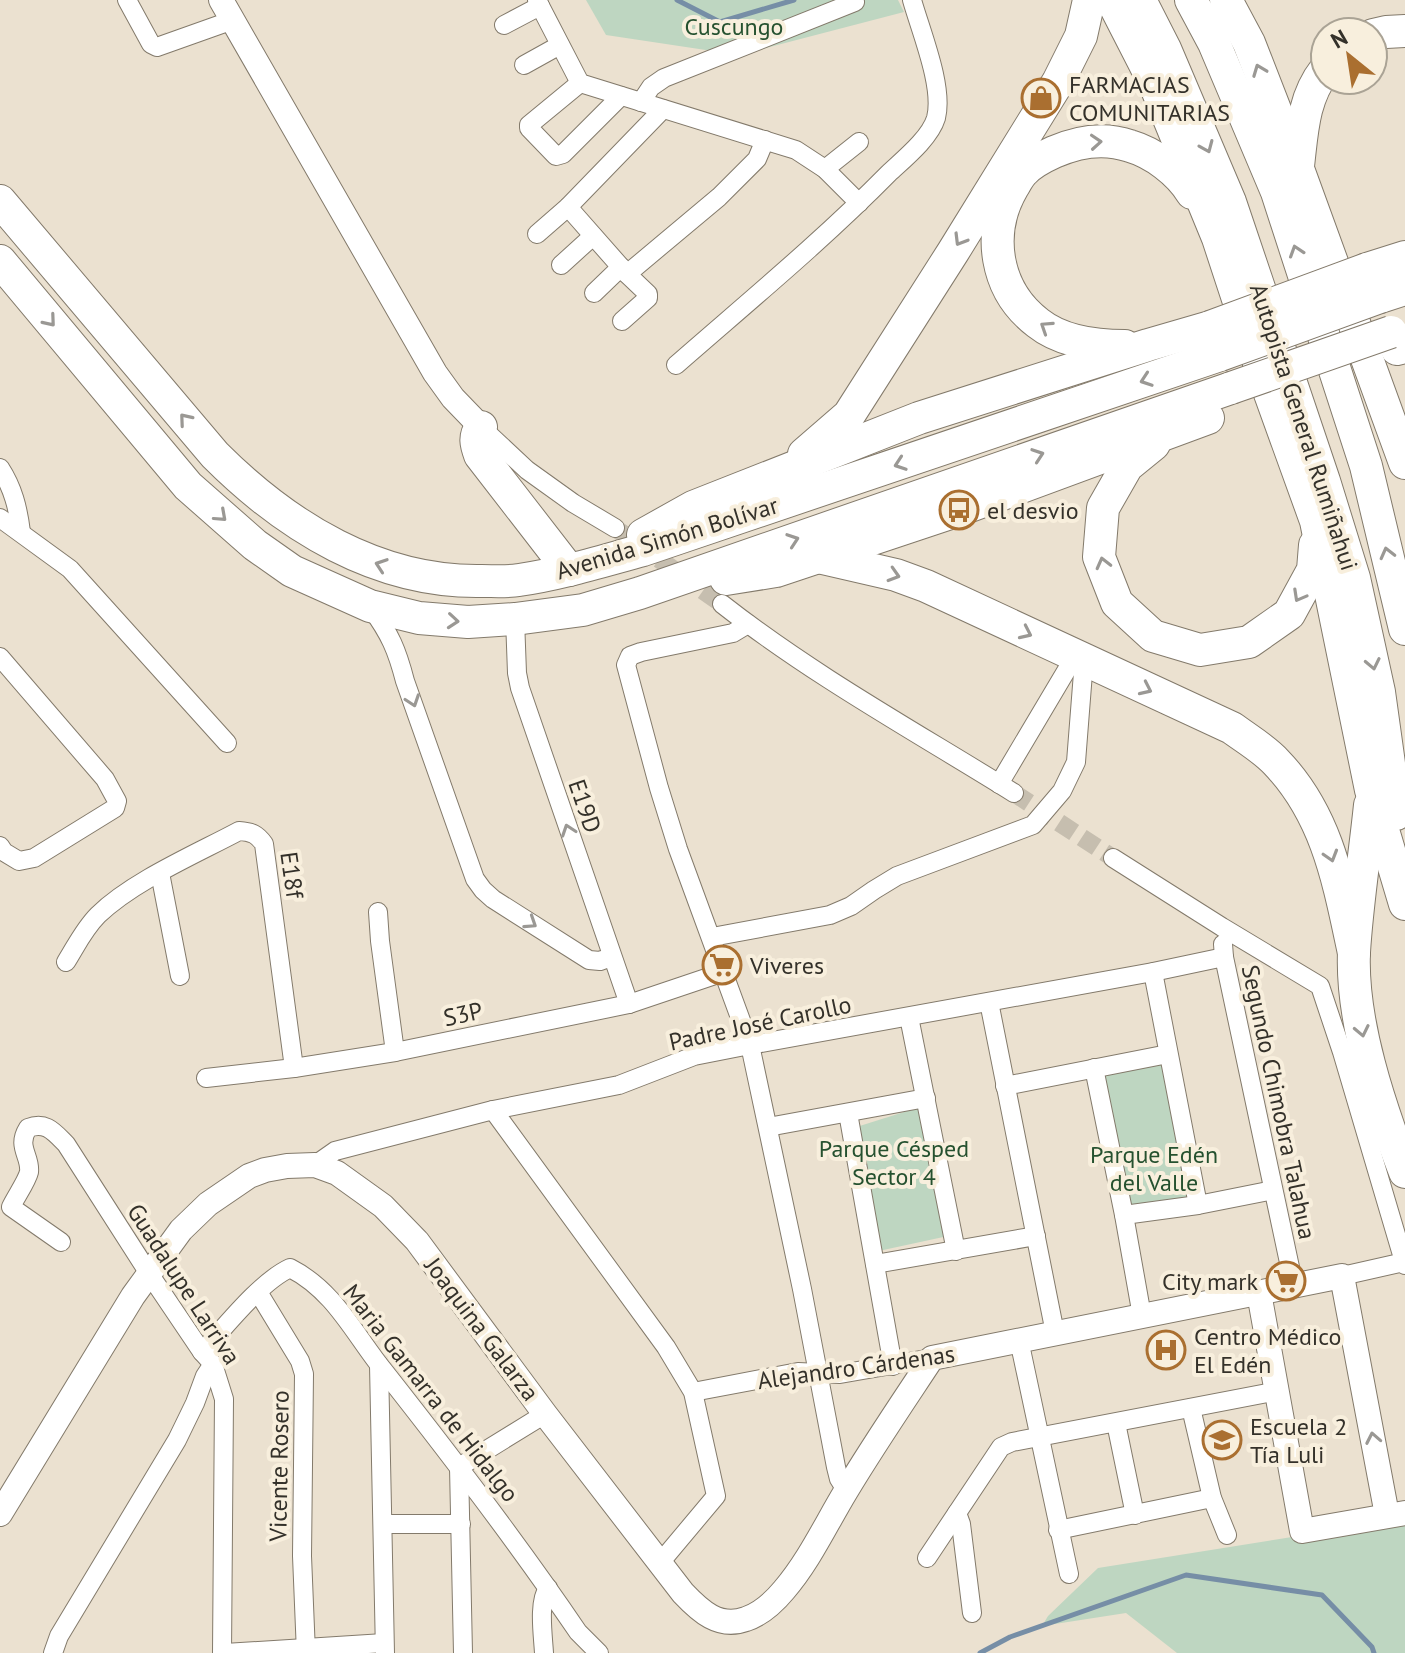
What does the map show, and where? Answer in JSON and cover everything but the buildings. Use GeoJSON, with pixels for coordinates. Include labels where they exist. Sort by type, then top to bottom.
{"type":"FeatureCollection","features":[{"type":"Feature","properties":{"kind":"highway"},"geometry":{"type":"LineString","coordinates":[[783,471],[849,415],[1058,82],[1081,36],[1089,0]]}},
{"type":"Feature","properties":{"kind":"highway"},"geometry":{"type":"LineString","coordinates":[[1112,0],[1154,82],[1218,238],[1316,521],[1371,790],[1405,904]]}},
{"type":"Feature","properties":{"kind":"highway","name":"Autopista General Rumiñahui"},"geometry":{"type":"LineString","coordinates":[[1140,0],[1165,49],[1230,202],[1354,578],[1379,692],[1405,874]]}},
{"type":"Feature","properties":{"kind":"highway","name":"Autopista General Rumiñahui"},"geometry":{"type":"LineString","coordinates":[[1191,0],[1214,43],[1277,192],[1366,466],[1405,629]]}},
{"type":"Feature","properties":{"kind":"highway"},"geometry":{"type":"LineString","coordinates":[[1226,0],[1249,43],[1298,169],[1405,463]]}},
{"type":"Feature","properties":{"kind":"highway"},"geometry":{"type":"LineString","coordinates":[[1298,169],[1310,96]]}},
{"type":"Feature","properties":{"kind":"highway"},"geometry":{"type":"LineString","coordinates":[[1218,238],[1187,184],[1152,155],[1115,141],[1090,141],[1067,146],[1035,162],[1022,173],[1000,216],[997,253],[1001,273],[1011,293],[1039,324],[1059,336],[1100,346],[1215,341],[1384,285],[1405,257]]}},
{"type":"Feature","properties":{"kind":"highway","name":"Avenida Simón Bolívar"},"geometry":{"type":"LineString","coordinates":[[0,201],[215,455],[267,502],[327,542],[372,562],[437,579],[516,580],[643,550],[1215,341]]}},
{"type":"Feature","properties":{"kind":"highway","name":"Avenida Simón Bolívar"},"geometry":{"type":"LineString","coordinates":[[0,261],[188,486],[220,516],[292,571],[370,606],[431,619],[468,622],[583,610],[1235,397]]}},
{"type":"Feature","properties":{"kind":"highway"},"geometry":{"type":"LineString","coordinates":[[640,593],[776,571],[959,510],[1167,434],[1235,397],[1400,339]]}},
{"type":"Feature","properties":{"kind":"highway"},"geometry":{"type":"LineString","coordinates":[[481,427],[476,443],[480,455],[582,566],[693,507],[783,471],[919,418],[1148,345]]}},
{"type":"Feature","properties":{"kind":"highway"},"geometry":{"type":"LineString","coordinates":[[1167,434],[1127,466],[1103,508],[1099,557],[1117,603],[1153,636],[1200,650],[1249,642],[1289,614],[1313,570],[1316,521]]}},
{"type":"Feature","properties":{"kind":"highway"},"geometry":{"type":"LineString","coordinates":[[818,557],[926,586],[1232,728],[1275,761],[1308,802],[1326,841],[1339,882],[1354,953]]}},
{"type":"Feature","properties":{"kind":"highway"},"geometry":{"type":"LineString","coordinates":[[1371,790],[1354,953],[1356,1003],[1387,1127],[1405,1172]]}},
{"type":"Feature","properties":{"kind":"street"},"geometry":{"type":"LineString","coordinates":[[127,0],[151,44],[157,47],[227,10],[435,373],[453,398],[527,470],[615,528]]}},
{"type":"Feature","properties":{"kind":"street"},"geometry":{"type":"LineString","coordinates":[[676,365],[859,203],[921,142],[935,121],[937,84],[912,0]]}},
{"type":"Feature","properties":{"kind":"street"},"geometry":{"type":"LineString","coordinates":[[641,102],[651,87],[664,78],[855,2]]}},
{"type":"Feature","properties":{"kind":"street"},"geometry":{"type":"LineString","coordinates":[[504,25],[539,3],[580,83],[796,150],[825,169],[859,203]]}},
{"type":"Feature","properties":{"kind":"street"},"geometry":{"type":"LineString","coordinates":[[524,65],[560,45]]}},
{"type":"Feature","properties":{"kind":"street"},"geometry":{"type":"LineString","coordinates":[[580,83],[529,125],[556,156],[563,154],[621,96]]}},
{"type":"Feature","properties":{"kind":"street"},"geometry":{"type":"LineString","coordinates":[[537,234],[568,207],[663,109]]}},
{"type":"Feature","properties":{"kind":"street"},"geometry":{"type":"LineString","coordinates":[[594,293],[719,197],[757,159],[765,140]]}},
{"type":"Feature","properties":{"kind":"street"},"geometry":{"type":"LineString","coordinates":[[825,169],[859,142]]}},
{"type":"Feature","properties":{"kind":"street"},"geometry":{"type":"LineString","coordinates":[[568,207],[648,294],[648,298],[622,321]]}},
{"type":"Feature","properties":{"kind":"street"},"geometry":{"type":"LineString","coordinates":[[561,265],[593,236]]}},
{"type":"Feature","properties":{"kind":"street"},"geometry":{"type":"LineString","coordinates":[[0,468],[11,487],[21,532]]}},
{"type":"Feature","properties":{"kind":"street"},"geometry":{"type":"LineString","coordinates":[[0,518],[70,569],[227,743]]}},
{"type":"Feature","properties":{"kind":"street"},"geometry":{"type":"LineString","coordinates":[[722,604],[871,707],[1007,789],[1080,658]]}},
{"type":"Feature","properties":{"kind":"street"},"geometry":{"type":"LineString","coordinates":[[370,606],[397,650],[405,681],[475,879],[493,899],[589,960],[600,961],[611,957]]}},
{"type":"Feature","properties":{"kind":"street","name":"E19D"},"geometry":{"type":"LineString","coordinates":[[515,619],[520,688],[629,1004]]}},
{"type":"Feature","properties":{"kind":"street"},"geometry":{"type":"LineString","coordinates":[[748,624],[733,633],[641,652],[630,656],[626,665],[662,800],[750,1045],[836,1467],[846,1490]]}},
{"type":"Feature","properties":{"kind":"street"},"geometry":{"type":"LineString","coordinates":[[0,657],[105,779],[117,801],[115,808],[34,858],[19,861],[0,846]]}},
{"type":"Feature","properties":{"kind":"street"},"geometry":{"type":"LineString","coordinates":[[712,937],[830,915],[851,906],[897,876],[1033,825],[1062,791],[1076,762],[1080,658]]}},
{"type":"Feature","properties":{"kind":"street","name":"E18f"},"geometry":{"type":"LineString","coordinates":[[66,962],[99,914],[121,897],[239,831],[251,832],[264,844],[294,1068]]}},
{"type":"Feature","properties":{"kind":"street"},"geometry":{"type":"LineString","coordinates":[[1113,858],[1320,986],[1404,1264]]}},
{"type":"Feature","properties":{"kind":"street"},"geometry":{"type":"LineString","coordinates":[[160,873],[180,976]]}},
{"type":"Feature","properties":{"kind":"street"},"geometry":{"type":"LineString","coordinates":[[378,912],[395,1052]]}},
{"type":"Feature","properties":{"kind":"street","name":"Segundo Chimobra Talahua"},"geometry":{"type":"LineString","coordinates":[[1222,927],[1224,957],[1294,1286]]}},
{"type":"Feature","properties":{"kind":"street","name":"Padre José Carollo"},"geometry":{"type":"LineString","coordinates":[[315,1165],[335,1151],[493,1110],[619,1085],[694,1056],[1224,957]]}},
{"type":"Feature","properties":{"kind":"street","name":"S3P"},"geometry":{"type":"LineString","coordinates":[[206,1078],[395,1052],[629,1004],[724,972]]}},
{"type":"Feature","properties":{"kind":"street"},"geometry":{"type":"LineString","coordinates":[[1153,972],[1198,1205]]}},
{"type":"Feature","properties":{"kind":"street"},"geometry":{"type":"LineString","coordinates":[[989,1002],[1055,1333]]}},
{"type":"Feature","properties":{"kind":"street"},"geometry":{"type":"LineString","coordinates":[[909,1017],[956,1251]]}},
{"type":"Feature","properties":{"kind":"street"},"geometry":{"type":"LineString","coordinates":[[1005,1086],[1168,1054]]}},
{"type":"Feature","properties":{"kind":"street"},"geometry":{"type":"LineString","coordinates":[[1094,1068],[1142,1316]]}},
{"type":"Feature","properties":{"kind":"street"},"geometry":{"type":"LineString","coordinates":[[768,1127],[926,1098]]}},
{"type":"Feature","properties":{"kind":"street"},"geometry":{"type":"LineString","coordinates":[[493,1110],[666,1347],[693,1392],[716,1493],[714,1500],[659,1564]]}},
{"type":"Feature","properties":{"kind":"street"},"geometry":{"type":"LineString","coordinates":[[848,1113],[893,1366]]}},
{"type":"Feature","properties":{"kind":"street","name":"Guadalupe Larriva"},"geometry":{"type":"LineString","coordinates":[[61,1242],[11,1207],[29,1172],[24,1137],[28,1128],[43,1125],[66,1144],[207,1358],[224,1399],[224,1653]]}},
{"type":"Feature","properties":{"kind":"street"},"geometry":{"type":"LineString","coordinates":[[0,1514],[148,1272],[188,1223],[208,1204],[249,1176],[287,1166],[315,1165]]}},
{"type":"Feature","properties":{"kind":"street","name":"Joaquina Galarza"},"geometry":{"type":"LineString","coordinates":[[315,1165],[337,1173],[383,1206],[417,1241],[659,1564],[683,1593],[711,1617],[725,1621],[745,1619],[764,1609],[786,1588],[932,1358]]}},
{"type":"Feature","properties":{"kind":"street"},"geometry":{"type":"LineString","coordinates":[[1124,1215],[1273,1190]]}},
{"type":"Feature","properties":{"kind":"street"},"geometry":{"type":"LineString","coordinates":[[875,1264],[1036,1236]]}},
{"type":"Feature","properties":{"kind":"street","name":"Alejandro Cárdenas"},"geometry":{"type":"LineString","coordinates":[[693,1392],[798,1372],[840,1374],[893,1366],[1404,1264]]}},
{"type":"Feature","properties":{"kind":"street","name":"Maria Gamarra de Hidalgo"},"geometry":{"type":"LineString","coordinates":[[53,1653],[59,1636],[182,1431],[205,1376],[207,1358],[258,1292],[290,1268],[334,1302],[459,1467],[578,1632],[599,1653]]}},
{"type":"Feature","properties":{"kind":"street"},"geometry":{"type":"LineString","coordinates":[[1259,1293],[1302,1531],[1400,1514],[1342,1276]]}},
{"type":"Feature","properties":{"kind":"street","name":"Vicente Rosero"},"geometry":{"type":"LineString","coordinates":[[258,1292],[300,1361],[304,1374],[302,1556],[306,1650]]}},
{"type":"Feature","properties":{"kind":"street"},"geometry":{"type":"LineString","coordinates":[[1019,1340],[1069,1574]]}},
{"type":"Feature","properties":{"kind":"street"},"geometry":{"type":"LineString","coordinates":[[224,1653],[385,1648],[379,1365]]}},
{"type":"Feature","properties":{"kind":"street"},"geometry":{"type":"LineString","coordinates":[[927,1558],[1001,1447],[1012,1442],[1278,1391]]}},
{"type":"Feature","properties":{"kind":"street"},"geometry":{"type":"LineString","coordinates":[[1191,1408],[1212,1498],[1227,1535]]}},
{"type":"Feature","properties":{"kind":"street"},"geometry":{"type":"LineString","coordinates":[[463,1653],[459,1467],[545,1414]]}},
{"type":"Feature","properties":{"kind":"street"},"geometry":{"type":"LineString","coordinates":[[1116,1423],[1135,1515]]}},
{"type":"Feature","properties":{"kind":"street"},"geometry":{"type":"LineString","coordinates":[[1058,1530],[1212,1498]]}},
{"type":"Feature","properties":{"kind":"street"},"geometry":{"type":"LineString","coordinates":[[957,1513],[972,1613]]}},
{"type":"Feature","properties":{"kind":"street"},"geometry":{"type":"LineString","coordinates":[[383,1524],[461,1524]]}},
{"type":"Feature","properties":{"kind":"street"},"geometry":{"type":"LineString","coordinates":[[544,1653],[542,1602],[548,1588]]}},
{"type":"Feature","properties":{"kind":"green space","name":"Cuscungo"},"geometry":{"type":"Polygon","coordinates":[[[586,0],[898,0],[904,12],[739,55],[606,35],[586,0]]]}},
{"type":"Feature","properties":{"kind":"green space","name":"Parque Edén del Valle"},"geometry":{"type":"Polygon","coordinates":[[[1164,1059],[1197,1199],[1127,1210],[1102,1069],[1164,1059]]]}},
{"type":"Feature","properties":{"kind":"green space","name":"Parque Césped Sector 4"},"geometry":{"type":"Polygon","coordinates":[[[923,1106],[948,1236],[874,1252],[847,1130],[923,1106]]]}},
{"type":"Feature","properties":{"kind":"green space"},"geometry":{"type":"Polygon","coordinates":[[[1387,1515],[1405,1515],[1405,1653],[1177,1653],[1126,1613],[1042,1626],[1048,1616],[1098,1568],[1292,1537],[1387,1515]]]}},
{"type":"Feature","properties":{"kind":"waterway"},"geometry":{"type":"LineString","coordinates":[[677,0],[720,22],[794,0]]}},
{"type":"Feature","properties":{"kind":"waterway"},"geometry":{"type":"LineString","coordinates":[[980,1653],[1010,1637],[1186,1575],[1322,1595],[1372,1647],[1374,1653]]}},
{"type":"Feature","properties":{"kind":"tunnel"},"geometry":{"type":"LineString","coordinates":[[615,528],[722,604]]}},
{"type":"Feature","properties":{"kind":"tunnel"},"geometry":{"type":"LineString","coordinates":[[1014,793],[1113,858]]}},
{"type":"Feature","properties":{"kind":"place","name":"FARMACIAS COMUNITARIAS"},"geometry":{"type":"Point","coordinates":[1041,98]}},
{"type":"Feature","properties":{"kind":"place","name":"el desvio"},"geometry":{"type":"Point","coordinates":[959,510]}},
{"type":"Feature","properties":{"kind":"place","name":"Viveres"},"geometry":{"type":"Point","coordinates":[722,965]}},
{"type":"Feature","properties":{"kind":"place","name":"City mark"},"geometry":{"type":"Point","coordinates":[1286,1281]}},
{"type":"Feature","properties":{"kind":"place","name":"Centro Médico El Edén"},"geometry":{"type":"Point","coordinates":[1166,1350]}},
{"type":"Feature","properties":{"kind":"place","name":"Escuela 2 Tía Luli"},"geometry":{"type":"Point","coordinates":[1222,1440]}}]}
